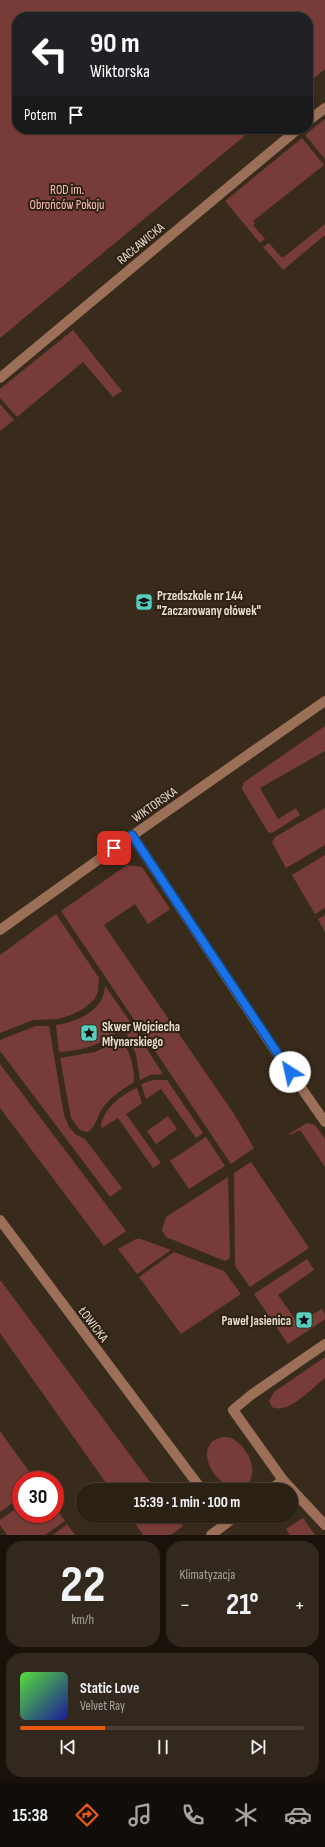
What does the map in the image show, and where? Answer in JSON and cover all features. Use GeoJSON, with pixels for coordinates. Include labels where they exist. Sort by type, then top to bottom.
{"type":"FeatureCollection","features":[{"type":"Feature","properties":{"kind":"street"},"geometry":{"type":"LineString","coordinates":[[313,117],[325,108]]}},
{"type":"Feature","properties":{"kind":"street","name":"RACŁAWICKA"},"geometry":{"type":"LineString","coordinates":[[0,378],[292,134]]}},
{"type":"Feature","properties":{"kind":"street","name":"WIKTORSKA"},"geometry":{"type":"LineString","coordinates":[[0,930],[132,835],[325,701]]}},
{"type":"Feature","properties":{"kind":"street"},"geometry":{"type":"LineString","coordinates":[[132,835],[272,1046],[325,1122]]}},
{"type":"Feature","properties":{"kind":"street","name":"ŁOWICKA"},"geometry":{"type":"LineString","coordinates":[[0,1220],[197,1483]]}},
{"type":"Feature","properties":{"kind":"street"},"geometry":{"type":"LineString","coordinates":[[325,1344],[233,1410],[283,1480],[325,1526]]}},
{"type":"Feature","properties":{"kind":"street"},"geometry":{"type":"LineString","coordinates":[[279,1483],[283,1480]]}},
{"type":"Feature","properties":{"kind":"street"},"geometry":{"type":"LineString","coordinates":[[211,1535],[221,1523]]}},
{"type":"Feature","properties":{"kind":"green space","name":"ROD im. Obrońców Pokoju"},"geometry":{"type":"Polygon","coordinates":[[[0,0],[325,0],[325,69],[313,79],[313,12],[12,12],[12,134],[247,134],[0,338],[0,0]]]}},
{"type":"Feature","properties":{"kind":"green space"},"geometry":{"type":"Polygon","coordinates":[[[325,119],[325,159],[305,135],[313,134],[313,129],[325,119]]]}},
{"type":"Feature","properties":{"kind":"green space"},"geometry":{"type":"Polygon","coordinates":[[[302,138],[324,165],[253,221],[255,223],[253,225],[265,239],[260,243],[225,201],[302,138]]]}},
{"type":"Feature","properties":{"kind":"green space"},"geometry":{"type":"Polygon","coordinates":[[[325,224],[325,235],[283,270],[263,247],[269,243],[281,257],[284,257],[325,224]]]}},
{"type":"Feature","properties":{"kind":"green space"},"geometry":{"type":"Polygon","coordinates":[[[73,330],[122,391],[113,397],[83,362],[17,417],[0,398],[0,389],[73,330]]]}},
{"type":"Feature","properties":{"kind":"green space"},"geometry":{"type":"Polygon","coordinates":[[[0,404],[14,420],[0,431],[0,404]]]}},
{"type":"Feature","properties":{"kind":"green space"},"geometry":{"type":"Polygon","coordinates":[[[325,726],[325,751],[260,788],[278,819],[296,808],[300,815],[272,833],[268,832],[242,789],[243,783],[325,726]]]}},
{"type":"Feature","properties":{"kind":"green space"},"geometry":{"type":"Polygon","coordinates":[[[325,808],[325,845],[286,868],[272,842],[275,837],[325,808]]]}},
{"type":"Feature","properties":{"kind":"green space"},"geometry":{"type":"Polygon","coordinates":[[[325,855],[325,908],[315,914],[292,875],[325,855]]]}},
{"type":"Feature","properties":{"kind":"green space"},"geometry":{"type":"Polygon","coordinates":[[[127,865],[142,867],[170,909],[148,924],[135,904],[104,925],[234,1114],[254,1148],[231,1164],[61,911],[127,865]]]}},
{"type":"Feature","properties":{"kind":"green space"},"geometry":{"type":"Polygon","coordinates":[[[56,914],[99,978],[98,992],[94,1000],[83,1009],[71,1015],[58,1019],[33,1020],[0,1033],[0,955],[56,914]]]}},
{"type":"Feature","properties":{"kind":"green space"},"geometry":{"type":"Polygon","coordinates":[[[325,915],[325,932],[318,919],[325,915]]]}},
{"type":"Feature","properties":{"kind":"green space"},"geometry":{"type":"Polygon","coordinates":[[[105,986],[131,1023],[98,1044],[80,1049],[59,1052],[56,1025],[80,1018],[95,1009],[100,1002],[105,986]]]}},
{"type":"Feature","properties":{"kind":"green space"},"geometry":{"type":"Polygon","coordinates":[[[36,1026],[49,1026],[64,1115],[69,1127],[75,1134],[85,1139],[122,1188],[110,1197],[0,1051],[0,1040],[36,1026]]]}},
{"type":"Feature","properties":{"kind":"green space"},"geometry":{"type":"Polygon","coordinates":[[[134,1029],[163,1074],[150,1075],[140,1080],[136,1054],[127,1035],[134,1029]]]}},
{"type":"Feature","properties":{"kind":"green space"},"geometry":{"type":"Polygon","coordinates":[[[121,1040],[131,1060],[134,1082],[109,1101],[100,1112],[95,1124],[90,1130],[87,1132],[80,1130],[71,1118],[60,1058],[95,1052],[121,1040]]]}},
{"type":"Feature","properties":{"kind":"green space"},"geometry":{"type":"Polygon","coordinates":[[[0,1064],[126,1231],[104,1246],[0,1108],[0,1064]]]}},
{"type":"Feature","properties":{"kind":"green space"},"geometry":{"type":"Polygon","coordinates":[[[153,1080],[167,1080],[203,1133],[196,1138],[161,1089],[146,1099],[141,1084],[153,1080]]]}},
{"type":"Feature","properties":{"kind":"green space"},"geometry":{"type":"Polygon","coordinates":[[[137,1088],[142,1103],[126,1114],[161,1163],[153,1168],[118,1118],[102,1128],[101,1125],[106,1113],[114,1102],[137,1088]]]}},
{"type":"Feature","properties":{"kind":"green space"},"geometry":{"type":"Polygon","coordinates":[[[168,1116],[177,1129],[156,1144],[147,1131],[168,1116]]]}},
{"type":"Feature","properties":{"kind":"green space"},"geometry":{"type":"Polygon","coordinates":[[[307,1123],[315,1125],[325,1139],[325,1167],[300,1130],[290,1135],[289,1134],[307,1123]]]}},
{"type":"Feature","properties":{"kind":"green space"},"geometry":{"type":"Polygon","coordinates":[[[206,1137],[225,1166],[189,1189],[170,1161],[206,1137]]]}},
{"type":"Feature","properties":{"kind":"green space"},"geometry":{"type":"Polygon","coordinates":[[[251,1162],[309,1248],[250,1287],[235,1266],[234,1173],[251,1162]]]}},
{"type":"Feature","properties":{"kind":"green space"},"geometry":{"type":"Polygon","coordinates":[[[228,1177],[230,1258],[225,1261],[166,1237],[162,1230],[166,1217],[228,1177]]]}},
{"type":"Feature","properties":{"kind":"green space"},"geometry":{"type":"Polygon","coordinates":[[[136,1239],[141,1239],[171,1250],[137,1274],[118,1249],[136,1239]]]}},
{"type":"Feature","properties":{"kind":"green space"},"geometry":{"type":"Polygon","coordinates":[[[174,1252],[224,1271],[241,1294],[181,1334],[139,1277],[174,1252]]]}},
{"type":"Feature","properties":{"kind":"green space"},"geometry":{"type":"Polygon","coordinates":[[[307,1259],[314,1270],[278,1295],[298,1323],[322,1309],[325,1314],[325,1319],[288,1344],[254,1294],[307,1259]]]}},
{"type":"Feature","properties":{"kind":"green space"},"geometry":{"type":"Polygon","coordinates":[[[1,1281],[151,1483],[106,1483],[0,1333],[1,1281]]]}},
{"type":"Feature","properties":{"kind":"green space"},"geometry":{"type":"Polygon","coordinates":[[[325,1357],[325,1378],[307,1394],[292,1404],[285,1407],[272,1407],[269,1401],[274,1392],[325,1357]]]}},
{"type":"Feature","properties":{"kind":"green space"},"geometry":{"type":"Polygon","coordinates":[[[0,1431],[29,1471],[12,1471],[12,1503],[0,1512],[0,1431]]]}},
{"type":"Feature","properties":{"kind":"green space"},"geometry":{"type":"Polygon","coordinates":[[[227,1437],[241,1445],[249,1457],[251,1464],[252,1476],[249,1482],[224,1483],[217,1477],[211,1469],[207,1451],[214,1440],[227,1437]]]}},
{"type":"Feature","properties":{"kind":"green space"},"geometry":{"type":"Polygon","coordinates":[[[12,1511],[12,1523],[62,1523],[45,1535],[7,1535],[0,1525],[0,1520],[12,1511]]]}},
{"type":"Feature","properties":{"kind":"green space"},"geometry":{"type":"Polygon","coordinates":[[[303,1518],[315,1535],[290,1535],[286,1529],[295,1523],[298,1523],[298,1521],[303,1518]]]}},
{"type":"Feature","properties":{"kind":"green space"},"geometry":{"type":"Polygon","coordinates":[[[135,1523],[181,1523],[183,1526],[171,1535],[143,1535],[135,1523]]]}},
{"type":"Feature","properties":{"kind":"green space"},"geometry":{"type":"Polygon","coordinates":[[[67,1524],[75,1535],[53,1535],[67,1524]]]}},
{"type":"Feature","properties":{"kind":"place","name":"Przedszkole nr 144 \"Zaczarowany ołówek\""},"geometry":{"type":"Point","coordinates":[144,602]}},
{"type":"Feature","properties":{"kind":"place","name":"Skwer Wojciecha Młynarskiego"},"geometry":{"type":"Point","coordinates":[89,1033]}},
{"type":"Feature","properties":{"kind":"place","name":"Paweł Jasienica"},"geometry":{"type":"Point","coordinates":[304,1320]}},
{"type":"Feature","properties":{"kind":"route"},"geometry":{"type":"LineString","coordinates":[[114,848],[132,835],[290,1072]]}}]}
